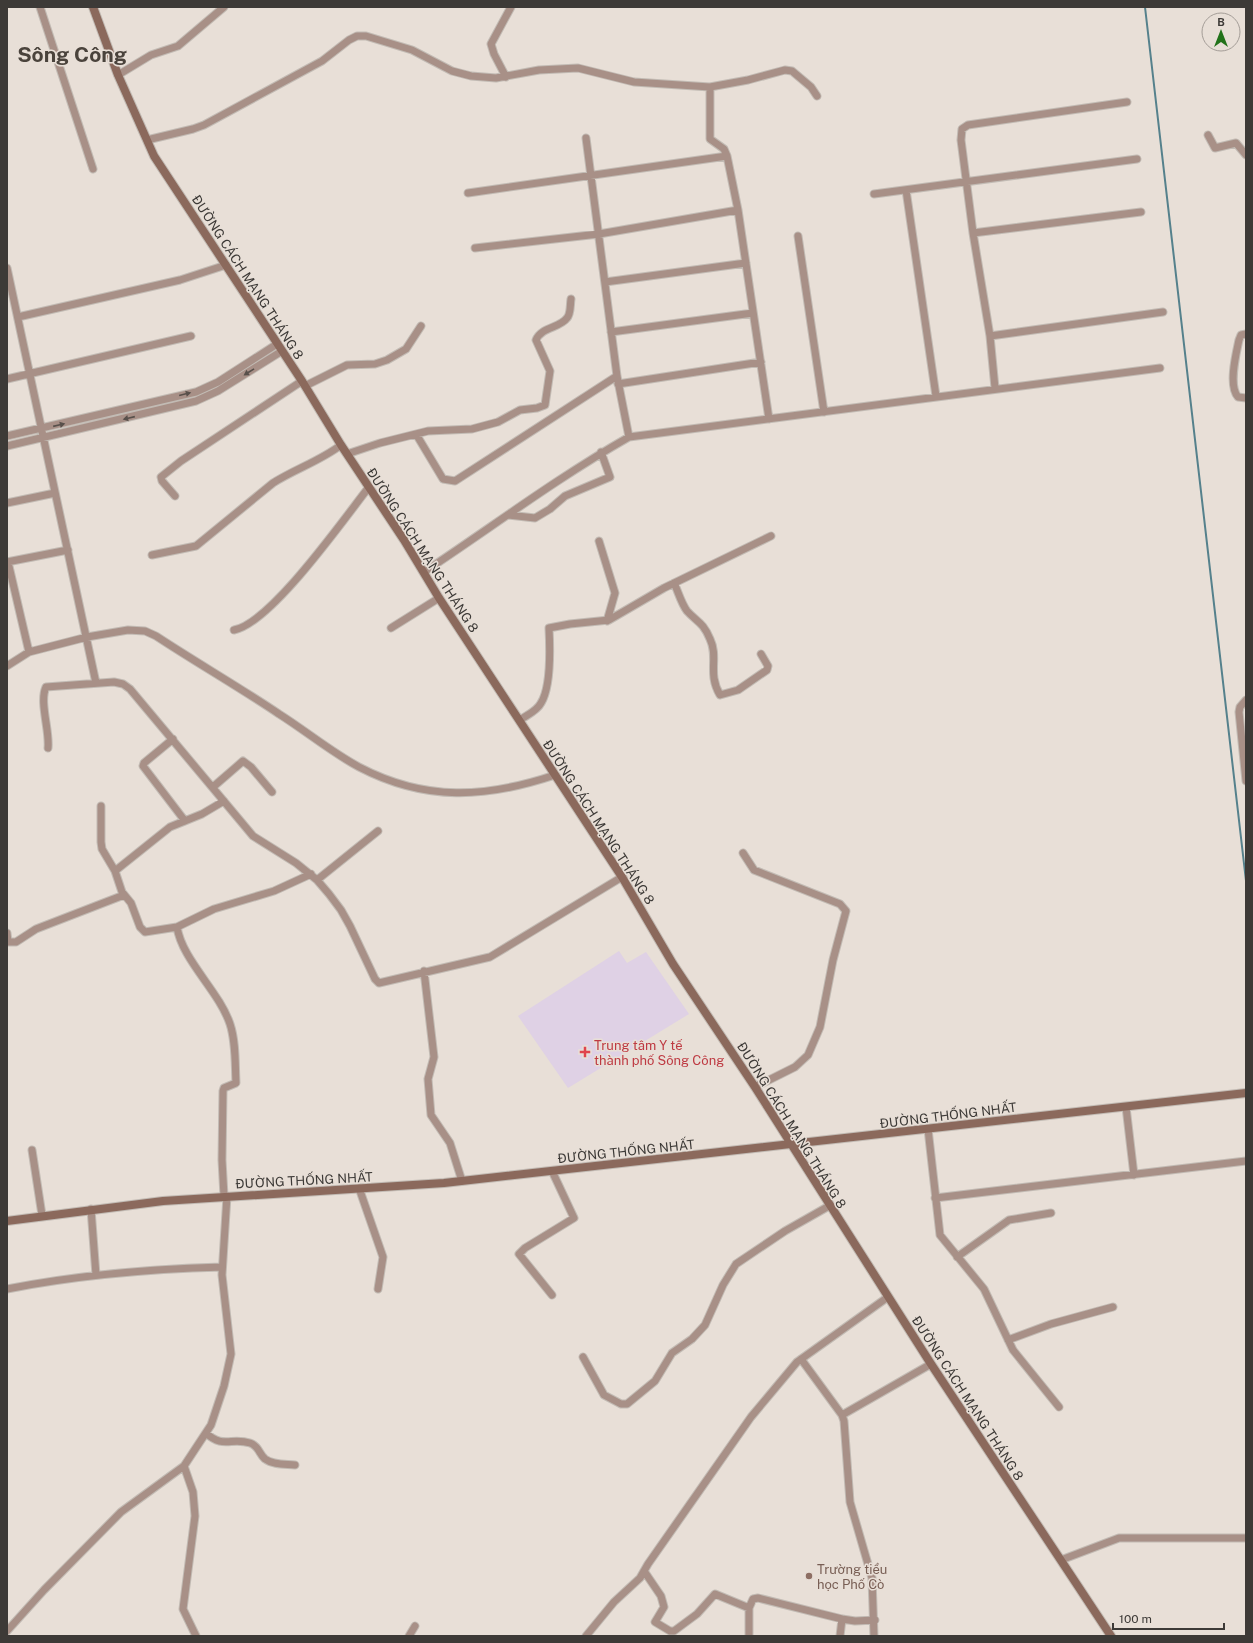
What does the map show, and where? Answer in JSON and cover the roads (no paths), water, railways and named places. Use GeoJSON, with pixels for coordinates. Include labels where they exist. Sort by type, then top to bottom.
{"type":"FeatureCollection","features":[{"type":"Feature","properties":{"kind":"street"},"geometry":{"type":"LineString","coordinates":[[40,7],[93,169]]}},
{"type":"Feature","properties":{"kind":"street","name":"ĐƯỜNG CÁCH MẠNG THÁNG 8"},"geometry":{"type":"LineString","coordinates":[[93,7],[118,74],[154,156],[304,383],[341,445],[370,487],[439,598],[622,877],[673,964],[792,1144],[829,1206],[931,1364],[1111,1636]]}},
{"type":"Feature","properties":{"kind":"street"},"geometry":{"type":"LineString","coordinates":[[118,74],[151,55],[178,46],[224,7]]}},
{"type":"Feature","properties":{"kind":"street"},"geometry":{"type":"LineString","coordinates":[[506,77],[494,54],[491,44],[511,7]]}},
{"type":"Feature","properties":{"kind":"street"},"geometry":{"type":"LineString","coordinates":[[147,140],[204,125],[322,61],[349,40],[357,36],[366,36],[412,50],[461,74],[496,78],[539,70],[578,68],[634,82],[710,87],[748,80],[785,70],[792,72],[811,88],[817,96]]}},
{"type":"Feature","properties":{"kind":"street"},"geometry":{"type":"LineString","coordinates":[[710,87],[710,139],[724,149],[727,156],[738,210],[769,419]]}},
{"type":"Feature","properties":{"kind":"street"},"geometry":{"type":"LineString","coordinates":[[995,388],[990,336],[973,233],[961,134],[964,126],[1127,102]]}},
{"type":"Feature","properties":{"kind":"street"},"geometry":{"type":"LineString","coordinates":[[1208,135],[1215,148],[1236,143],[1246,155]]}},
{"type":"Feature","properties":{"kind":"street"},"geometry":{"type":"LineString","coordinates":[[586,138],[618,384],[628,437]]}},
{"type":"Feature","properties":{"kind":"street"},"geometry":{"type":"LineString","coordinates":[[468,193],[727,156]]}},
{"type":"Feature","properties":{"kind":"street"},"geometry":{"type":"LineString","coordinates":[[874,194],[1137,159]]}},
{"type":"Feature","properties":{"kind":"street"},"geometry":{"type":"LineString","coordinates":[[906,190],[936,396]]}},
{"type":"Feature","properties":{"kind":"street"},"geometry":{"type":"LineString","coordinates":[[475,248],[599,234],[738,210]]}},
{"type":"Feature","properties":{"kind":"street"},"geometry":{"type":"LineString","coordinates":[[973,233],[1141,212]]}},
{"type":"Feature","properties":{"kind":"street"},"geometry":{"type":"LineString","coordinates":[[798,236],[824,412]]}},
{"type":"Feature","properties":{"kind":"street"},"geometry":{"type":"LineString","coordinates":[[605,282],[746,263]]}},
{"type":"Feature","properties":{"kind":"street"},"geometry":{"type":"LineString","coordinates":[[18,318],[180,280],[226,265]]}},
{"type":"Feature","properties":{"kind":"street"},"geometry":{"type":"LineString","coordinates":[[7,268],[96,683]]}},
{"type":"Feature","properties":{"kind":"street"},"geometry":{"type":"LineString","coordinates":[[347,454],[380,443],[416,434],[436,430],[476,428],[498,422],[520,410],[537,408],[545,405],[550,371],[536,340],[541,333],[567,319],[570,313],[571,299]]}},
{"type":"Feature","properties":{"kind":"street"},"geometry":{"type":"LineString","coordinates":[[990,336],[1163,312]]}},
{"type":"Feature","properties":{"kind":"street"},"geometry":{"type":"LineString","coordinates":[[611,332],[753,313]]}},
{"type":"Feature","properties":{"kind":"street"},"geometry":{"type":"LineString","coordinates":[[176,496],[162,481],[161,477],[180,461],[304,383],[347,365],[376,364],[387,360],[406,349],[421,326]]}},
{"type":"Feature","properties":{"kind":"street"},"geometry":{"type":"LineString","coordinates":[[1246,334],[1241,335],[1239,340],[1234,382],[1238,397],[1246,398]]}},
{"type":"Feature","properties":{"kind":"street"},"geometry":{"type":"LineString","coordinates":[[7,379],[30,375],[192,336]]}},
{"type":"Feature","properties":{"kind":"street"},"geometry":{"type":"LineString","coordinates":[[7,436],[196,392],[218,382],[277,344]]}},
{"type":"Feature","properties":{"kind":"street"},"geometry":{"type":"LineString","coordinates":[[7,446],[206,398],[282,351]]}},
{"type":"Feature","properties":{"kind":"street"},"geometry":{"type":"LineString","coordinates":[[618,384],[761,362]]}},
{"type":"Feature","properties":{"kind":"street"},"geometry":{"type":"LineString","coordinates":[[424,572],[508,515],[533,496],[601,452],[628,437],[995,388],[1160,368]]}},
{"type":"Feature","properties":{"kind":"street"},"geometry":{"type":"LineString","coordinates":[[416,434],[443,479],[455,481],[617,376]]}},
{"type":"Feature","properties":{"kind":"street"},"geometry":{"type":"LineString","coordinates":[[96,416],[98,425]]}},
{"type":"Feature","properties":{"kind":"street"},"geometry":{"type":"LineString","coordinates":[[152,555],[196,546],[273,483],[285,475],[326,456],[341,445]]}},
{"type":"Feature","properties":{"kind":"street"},"geometry":{"type":"LineString","coordinates":[[508,515],[535,518],[550,509],[565,496],[610,477],[601,452]]}},
{"type":"Feature","properties":{"kind":"street"},"geometry":{"type":"LineString","coordinates":[[234,630],[247,626],[291,586],[370,487]]}},
{"type":"Feature","properties":{"kind":"street"},"geometry":{"type":"LineString","coordinates":[[7,503],[55,493]]}},
{"type":"Feature","properties":{"kind":"street"},"geometry":{"type":"LineString","coordinates":[[520,720],[537,708],[545,694],[550,653],[549,628],[570,624],[607,621],[674,583],[771,536]]}},
{"type":"Feature","properties":{"kind":"street"},"geometry":{"type":"LineString","coordinates":[[599,541],[615,593],[607,621]]}},
{"type":"Feature","properties":{"kind":"street"},"geometry":{"type":"LineString","coordinates":[[30,652],[8,562],[68,550]]}},
{"type":"Feature","properties":{"kind":"street"},"geometry":{"type":"LineString","coordinates":[[674,583],[685,608],[702,624],[710,638],[713,652],[712,677],[720,695],[738,690],[767,670],[768,666],[761,654]]}},
{"type":"Feature","properties":{"kind":"street"},"geometry":{"type":"LineString","coordinates":[[392,628],[439,598]]}},
{"type":"Feature","properties":{"kind":"street"},"geometry":{"type":"LineString","coordinates":[[7,666],[30,652],[128,630],[145,631],[156,636],[278,713],[344,758],[379,777],[399,784],[432,791],[452,793],[497,791],[524,785],[555,775]]}},
{"type":"Feature","properties":{"kind":"street"},"geometry":{"type":"LineString","coordinates":[[48,748],[49,732],[45,723],[46,687],[114,682],[123,684],[130,689],[173,739],[253,836],[296,863],[317,880],[341,910],[376,982],[383,983],[424,971],[490,957],[622,877]]}},
{"type":"Feature","properties":{"kind":"street"},"geometry":{"type":"LineString","coordinates":[[1246,700],[1240,707],[1239,712],[1246,780]]}},
{"type":"Feature","properties":{"kind":"street"},"geometry":{"type":"LineString","coordinates":[[173,739],[144,763],[143,766],[185,821]]}},
{"type":"Feature","properties":{"kind":"street"},"geometry":{"type":"LineString","coordinates":[[213,787],[243,761],[251,767],[272,792]]}},
{"type":"Feature","properties":{"kind":"street"},"geometry":{"type":"LineString","coordinates":[[115,871],[170,827],[202,814],[224,801]]}},
{"type":"Feature","properties":{"kind":"street"},"geometry":{"type":"LineString","coordinates":[[100,806],[100,842],[102,849],[115,871],[124,895],[132,903],[140,927],[143,931],[148,932],[177,927],[214,909],[278,890],[310,874]]}},
{"type":"Feature","properties":{"kind":"street"},"geometry":{"type":"LineString","coordinates":[[317,880],[378,831]]}},
{"type":"Feature","properties":{"kind":"street"},"geometry":{"type":"LineString","coordinates":[[743,853],[754,870],[840,904],[846,911],[833,960],[820,1027],[808,1055],[795,1067],[755,1087]]}},
{"type":"Feature","properties":{"kind":"street"},"geometry":{"type":"LineString","coordinates":[[7,933],[8,942],[16,942],[36,929],[124,895]]}},
{"type":"Feature","properties":{"kind":"street"},"geometry":{"type":"LineString","coordinates":[[7,1631],[44,1590],[121,1512],[184,1466],[214,1418],[231,1354],[222,1267],[226,1196],[222,1160],[223,1091],[224,1088],[236,1083],[230,1025],[211,988],[181,943],[177,927]]}},
{"type":"Feature","properties":{"kind":"street"},"geometry":{"type":"LineString","coordinates":[[424,971],[434,1057],[428,1079],[431,1115],[450,1143],[462,1182]]}},
{"type":"Feature","properties":{"kind":"street","name":"ĐƯỜNG THỐNG NHẤT"},"geometry":{"type":"LineString","coordinates":[[7,1221],[42,1215],[163,1200],[462,1182],[1246,1093]]}},
{"type":"Feature","properties":{"kind":"street"},"geometry":{"type":"LineString","coordinates":[[1126,1107],[1134,1175]]}},
{"type":"Feature","properties":{"kind":"street"},"geometry":{"type":"LineString","coordinates":[[928,1129],[940,1235],[984,1289],[1017,1356],[1059,1407]]}},
{"type":"Feature","properties":{"kind":"street"},"geometry":{"type":"LineString","coordinates":[[32,1150],[42,1215]]}},
{"type":"Feature","properties":{"kind":"street"},"geometry":{"type":"LineString","coordinates":[[935,1198],[1246,1161]]}},
{"type":"Feature","properties":{"kind":"street"},"geometry":{"type":"LineString","coordinates":[[552,1171],[574,1218],[520,1251],[519,1254],[552,1295]]}},
{"type":"Feature","properties":{"kind":"street"},"geometry":{"type":"LineString","coordinates":[[359,1188],[383,1257],[378,1289]]}},
{"type":"Feature","properties":{"kind":"street"},"geometry":{"type":"LineString","coordinates":[[583,1357],[604,1396],[621,1404],[627,1404],[654,1381],[672,1353],[692,1339],[705,1325],[723,1285],[736,1264],[785,1231],[829,1206]]}},
{"type":"Feature","properties":{"kind":"street"},"geometry":{"type":"LineString","coordinates":[[91,1209],[96,1275]]}},
{"type":"Feature","properties":{"kind":"street"},"geometry":{"type":"LineString","coordinates":[[957,1257],[1009,1220],[1051,1213]]}},
{"type":"Feature","properties":{"kind":"street"},"geometry":{"type":"LineString","coordinates":[[7,1289],[96,1275],[222,1267]]}},
{"type":"Feature","properties":{"kind":"street"},"geometry":{"type":"LineString","coordinates":[[586,1636],[614,1602],[640,1578],[751,1417],[801,1359],[888,1297]]}},
{"type":"Feature","properties":{"kind":"street"},"geometry":{"type":"LineString","coordinates":[[1008,1340],[1051,1324],[1113,1307]]}},
{"type":"Feature","properties":{"kind":"street"},"geometry":{"type":"LineString","coordinates":[[801,1359],[842,1415],[845,1429],[851,1510],[872,1578],[875,1620],[874,1636]]}},
{"type":"Feature","properties":{"kind":"street"},"geometry":{"type":"LineString","coordinates":[[842,1415],[931,1364]]}},
{"type":"Feature","properties":{"kind":"street"},"geometry":{"type":"LineString","coordinates":[[206,1433],[218,1442],[241,1441],[255,1445],[263,1458],[275,1464],[295,1465]]}},
{"type":"Feature","properties":{"kind":"street"},"geometry":{"type":"LineString","coordinates":[[184,1466],[193,1492],[195,1516],[183,1609],[196,1636]]}},
{"type":"Feature","properties":{"kind":"street"},"geometry":{"type":"LineString","coordinates":[[1061,1560],[1119,1538],[1246,1538]]}},
{"type":"Feature","properties":{"kind":"street"},"geometry":{"type":"LineString","coordinates":[[644,1571],[661,1596],[664,1607],[655,1622],[670,1631],[674,1631],[698,1614],[714,1594],[749,1608]]}},
{"type":"Feature","properties":{"kind":"street"},"geometry":{"type":"LineString","coordinates":[[749,1636],[749,1608],[753,1599],[762,1598],[842,1619],[855,1621],[875,1620]]}},
{"type":"Feature","properties":{"kind":"street"},"geometry":{"type":"LineString","coordinates":[[840,1636],[842,1619]]}},
{"type":"Feature","properties":{"kind":"street"},"geometry":{"type":"LineString","coordinates":[[409,1636],[415,1626]]}},
{"type":"Feature","properties":{"kind":"waterway"},"geometry":{"type":"LineString","coordinates":[[1145,7],[1246,881]]}},
{"type":"Feature","properties":{"kind":"place","name":"Trung tâm Y tế thành phố Sông Công"},"geometry":{"type":"Point","coordinates":[585,1052]}},
{"type":"Feature","properties":{"kind":"place","name":"Trường tiểu học Phố Cò"},"geometry":{"type":"Point","coordinates":[809,1576]}},
{"type":"Feature","properties":{"kind":"district","name":"Sông Công"},"geometry":{"type":"Point","coordinates":[72,55]}}]}
